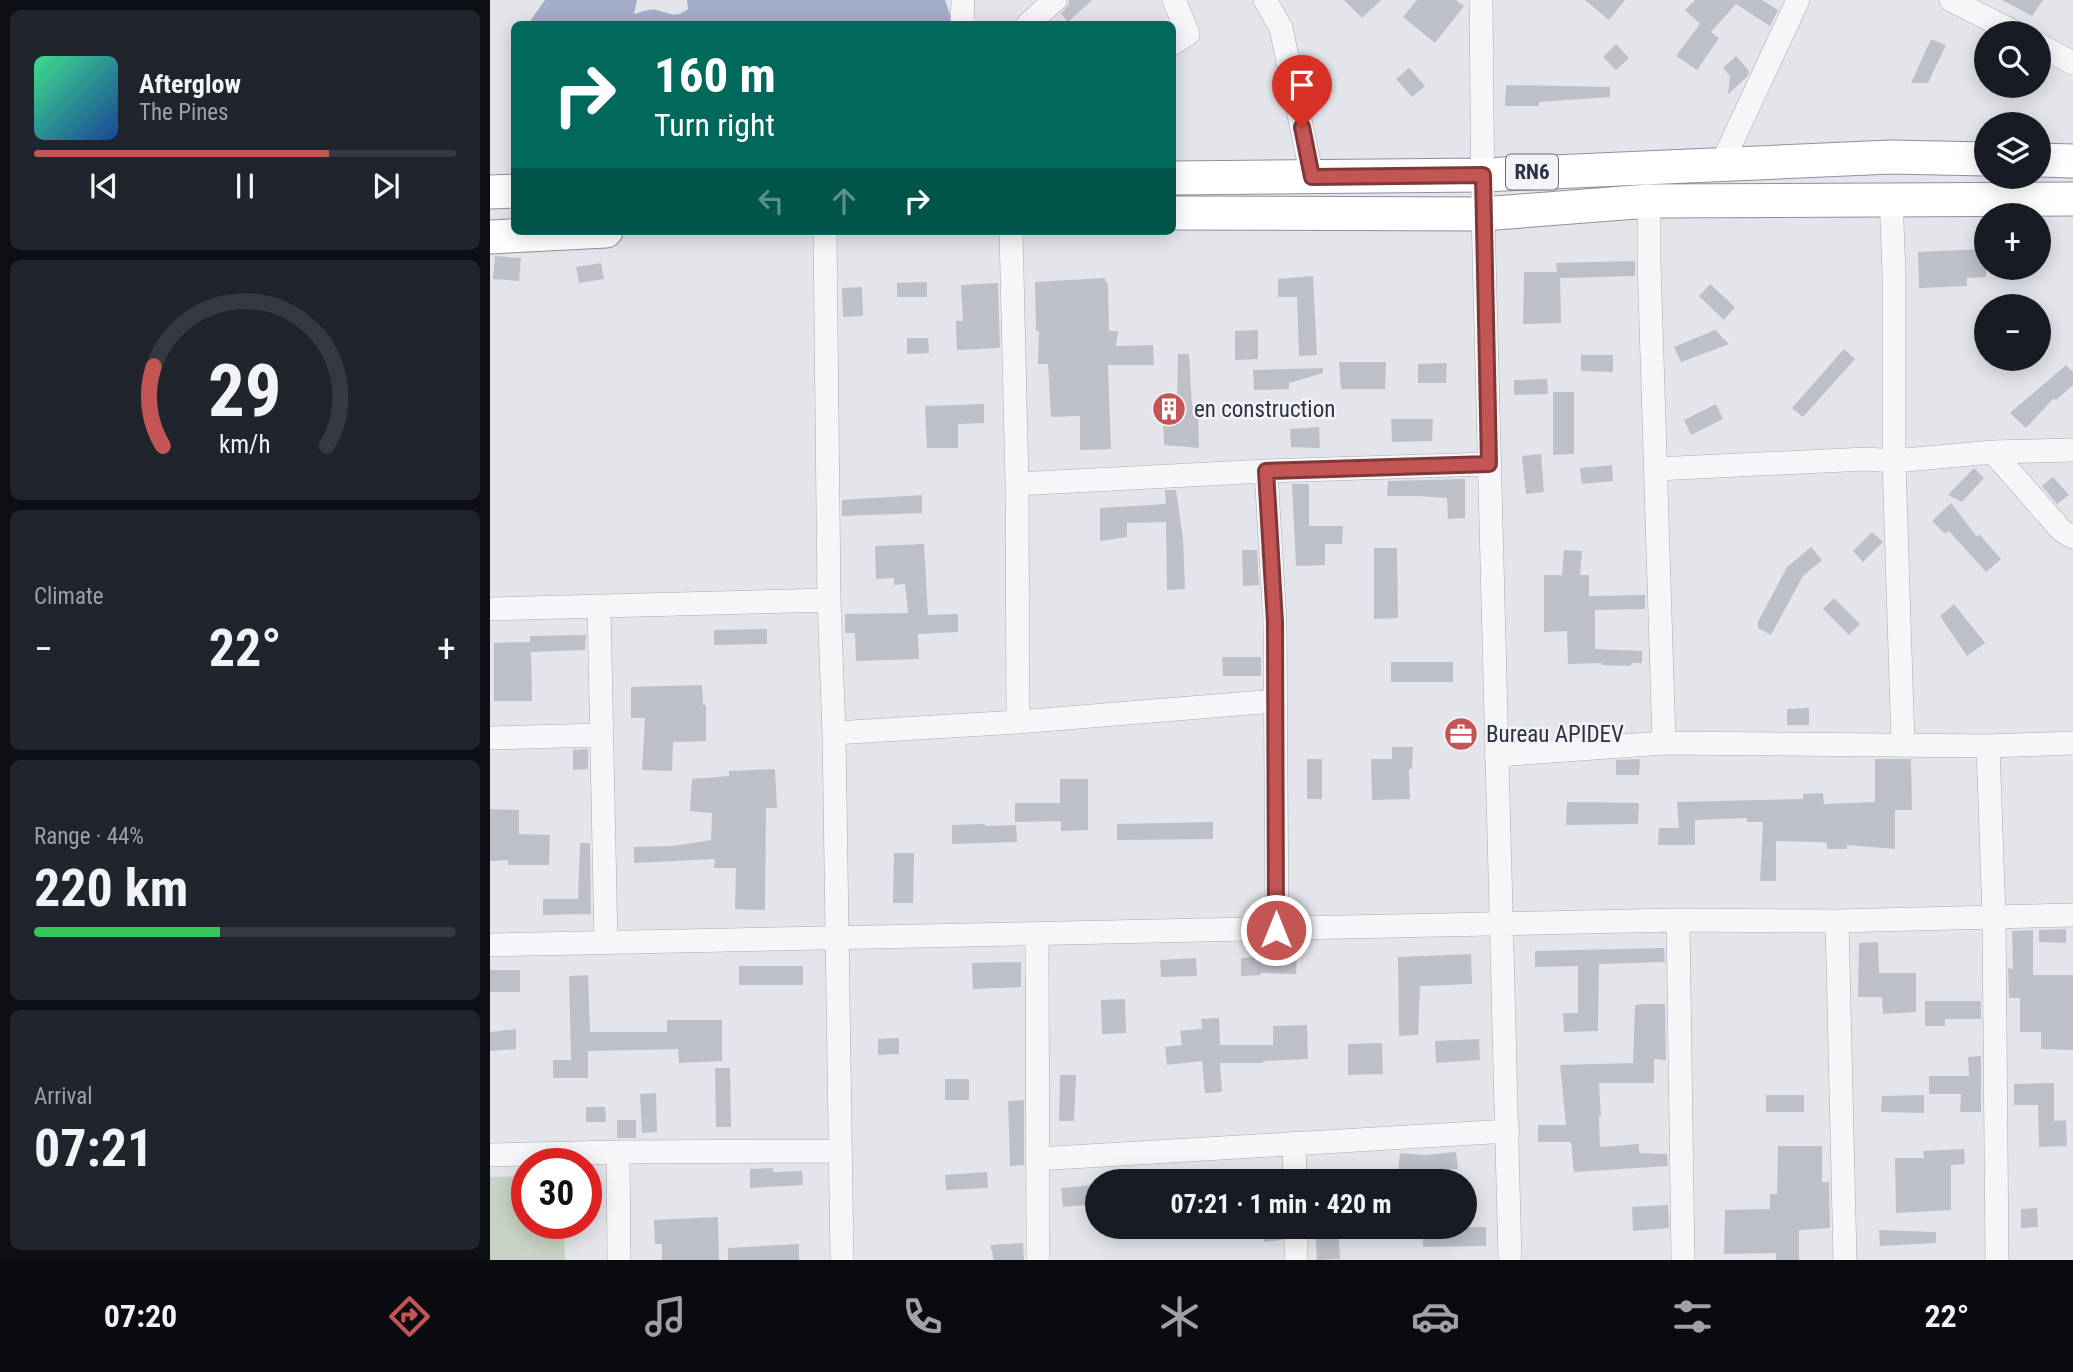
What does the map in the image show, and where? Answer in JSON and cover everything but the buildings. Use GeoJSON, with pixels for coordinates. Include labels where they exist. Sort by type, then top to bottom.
{"type":"FeatureCollection","features":[{"type":"Feature","properties":{"kind":"highway","name":"RN6"},"geometry":{"type":"LineString","coordinates":[[1176,178],[1483,175],[1891,157],[1974,159]]}},
{"type":"Feature","properties":{"kind":"highway"},"geometry":{"type":"LineString","coordinates":[[2051,160],[2073,161]]}},
{"type":"Feature","properties":{"kind":"highway"},"geometry":{"type":"LineString","coordinates":[[490,192],[511,191]]}},
{"type":"Feature","properties":{"kind":"highway","name":"RN6"},"geometry":{"type":"LineString","coordinates":[[1176,214],[1483,214],[1649,201],[2073,199]]}},
{"type":"Feature","properties":{"kind":"highway"},"geometry":{"type":"LineString","coordinates":[[490,237],[529,235]]}},
{"type":"Feature","properties":{"kind":"street"},"geometry":{"type":"LineString","coordinates":[[962,0],[962,21]]}},
{"type":"Feature","properties":{"kind":"street"},"geometry":{"type":"LineString","coordinates":[[1031,21],[1055,0]]}},
{"type":"Feature","properties":{"kind":"street"},"geometry":{"type":"LineString","coordinates":[[1174,0],[1188,34],[1176,42]]}},
{"type":"Feature","properties":{"kind":"street"},"geometry":{"type":"LineString","coordinates":[[1265,0],[1280,28],[1312,177]]}},
{"type":"Feature","properties":{"kind":"street"},"geometry":{"type":"LineString","coordinates":[[1482,0],[1483,214],[1510,1260]]}},
{"type":"Feature","properties":{"kind":"street"},"geometry":{"type":"LineString","coordinates":[[1722,163],[1798,0]]}},
{"type":"Feature","properties":{"kind":"street"},"geometry":{"type":"LineString","coordinates":[[1951,0],[1992,21]]}},
{"type":"Feature","properties":{"kind":"street"},"geometry":{"type":"LineString","coordinates":[[2051,51],[2073,63]]}},
{"type":"Feature","properties":{"kind":"street"},"geometry":{"type":"LineString","coordinates":[[1891,198],[1894,274],[1894,461],[1903,745]]}},
{"type":"Feature","properties":{"kind":"street"},"geometry":{"type":"LineString","coordinates":[[1649,201],[1664,743]]}},
{"type":"Feature","properties":{"kind":"street"},"geometry":{"type":"LineString","coordinates":[[825,235],[829,600],[834,733],[842,1260]]}},
{"type":"Feature","properties":{"kind":"street"},"geometry":{"type":"LineString","coordinates":[[1011,235],[1017,484],[1018,722]]}},
{"type":"Feature","properties":{"kind":"street"},"geometry":{"type":"LineString","coordinates":[[1656,468],[1866,459],[1894,461],[2073,450]]}},
{"type":"Feature","properties":{"kind":"street"},"geometry":{"type":"LineString","coordinates":[[1993,453],[2063,531],[2073,537]]}},
{"type":"Feature","properties":{"kind":"street"},"geometry":{"type":"LineString","coordinates":[[1017,484],[1266,471],[1489,464]]}},
{"type":"Feature","properties":{"kind":"street"},"geometry":{"type":"LineString","coordinates":[[1266,471],[1275,622],[1276,930]]}},
{"type":"Feature","properties":{"kind":"street"},"geometry":{"type":"LineString","coordinates":[[490,609],[829,600]]}},
{"type":"Feature","properties":{"kind":"street"},"geometry":{"type":"LineString","coordinates":[[599,606],[606,943]]}},
{"type":"Feature","properties":{"kind":"street"},"geometry":{"type":"LineString","coordinates":[[834,733],[1018,722],[1275,701]]}},
{"type":"Feature","properties":{"kind":"street"},"geometry":{"type":"LineString","coordinates":[[490,738],[601,735]]}},
{"type":"Feature","properties":{"kind":"street"},"geometry":{"type":"LineString","coordinates":[[1496,755],[1664,743],[1988,746],[2073,743]]}},
{"type":"Feature","properties":{"kind":"street"},"geometry":{"type":"LineString","coordinates":[[1988,746],[1994,917],[1997,1260]]}},
{"type":"Feature","properties":{"kind":"street"},"geometry":{"type":"LineString","coordinates":[[490,945],[1500,926],[1678,920],[1837,921],[2073,915]]}},
{"type":"Feature","properties":{"kind":"street"},"geometry":{"type":"LineString","coordinates":[[1678,920],[1683,1260]]}},
{"type":"Feature","properties":{"kind":"street"},"geometry":{"type":"LineString","coordinates":[[1837,921],[1845,1260]]}},
{"type":"Feature","properties":{"kind":"street"},"geometry":{"type":"LineString","coordinates":[[1037,935],[1038,1260]]}},
{"type":"Feature","properties":{"kind":"street"},"geometry":{"type":"LineString","coordinates":[[1037,1159],[1508,1131]]}},
{"type":"Feature","properties":{"kind":"street"},"geometry":{"type":"LineString","coordinates":[[1294,1143],[1295,1169]]}},
{"type":"Feature","properties":{"kind":"street"},"geometry":{"type":"LineString","coordinates":[[618,1152],[620,1260]]}},
{"type":"Feature","properties":{"kind":"street"},"geometry":{"type":"LineString","coordinates":[[490,1155],[840,1152]]}},
{"type":"Feature","properties":{"kind":"street"},"geometry":{"type":"LineString","coordinates":[[1296,1239],[1296,1260]]}},
{"type":"Feature","properties":{"kind":"green space"},"geometry":{"type":"Polygon","coordinates":[[[511,1176],[511,1239],[564,1239],[565,1260],[490,1260],[490,1177],[511,1176]]]}},
{"type":"Feature","properties":{"kind":"water"},"geometry":{"type":"Polygon","coordinates":[[[545,0],[637,0],[634,14],[654,10],[676,15],[688,9],[687,0],[945,0],[952,20],[952,21],[530,21],[545,0]]]}},
{"type":"Feature","properties":{"kind":"place","name":"en construction"},"geometry":{"type":"Point","coordinates":[1169,409]}},
{"type":"Feature","properties":{"kind":"place","name":"Bureau APIDEV"},"geometry":{"type":"Point","coordinates":[1461,734]}},
{"type":"Feature","properties":{"kind":"route"},"geometry":{"type":"LineString","coordinates":[[1276,930],[1275,622],[1266,471],[1489,464],[1483,175],[1312,177],[1302,127]]}}]}
